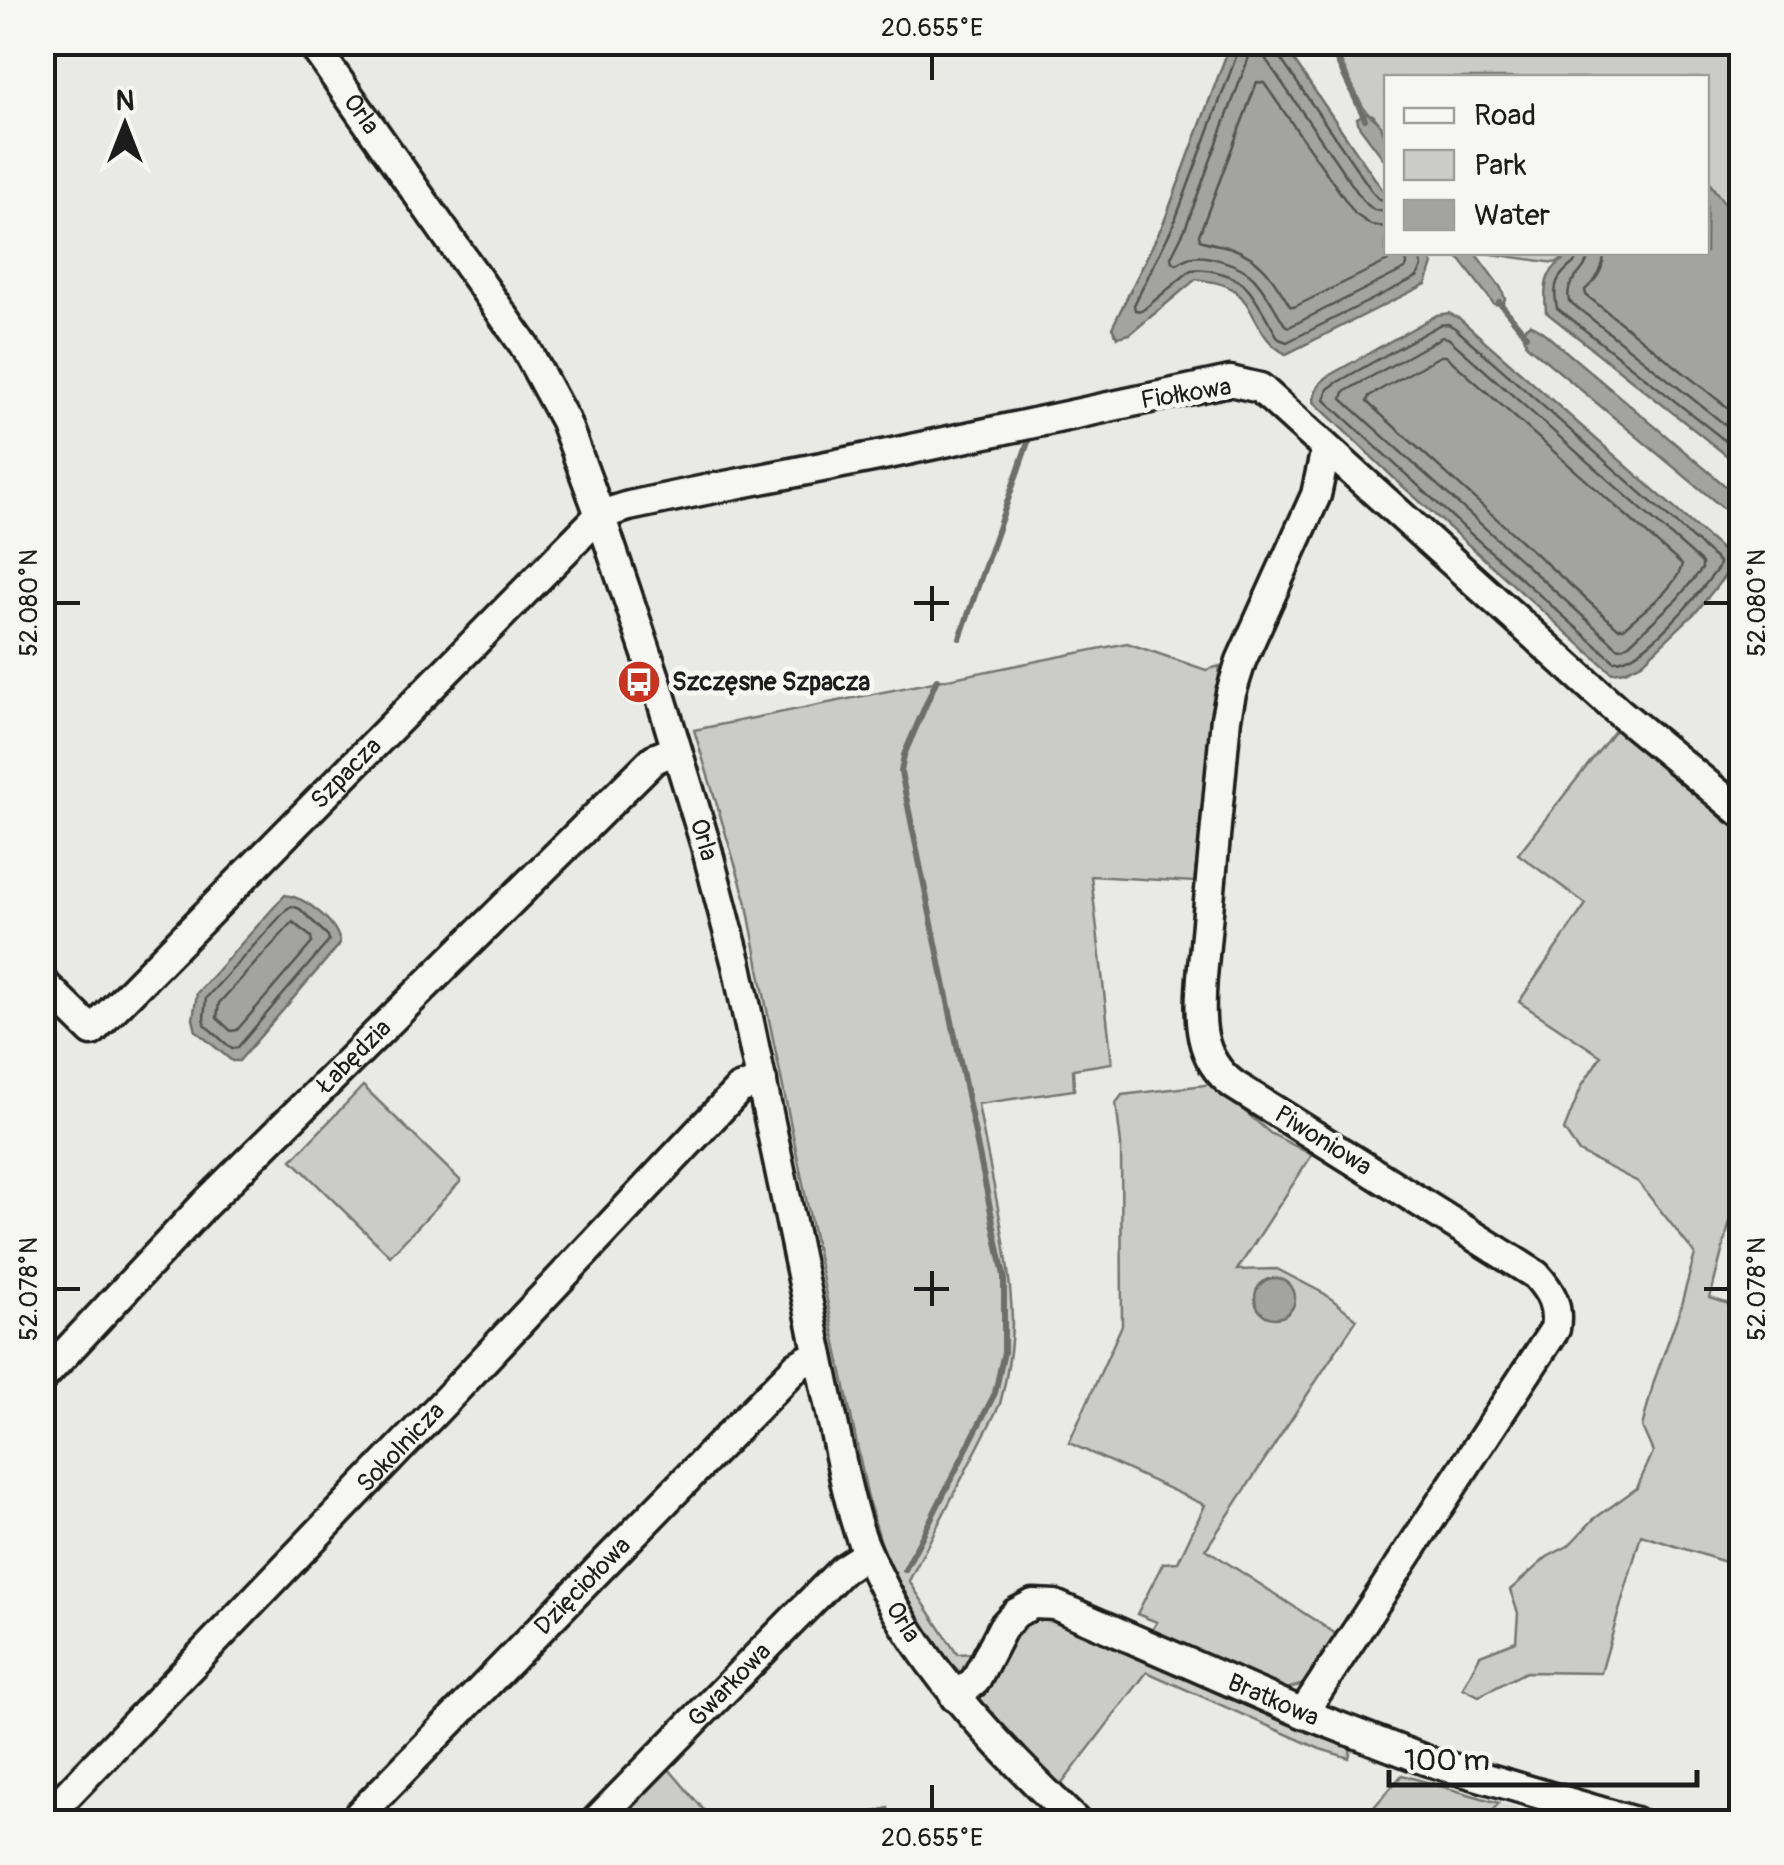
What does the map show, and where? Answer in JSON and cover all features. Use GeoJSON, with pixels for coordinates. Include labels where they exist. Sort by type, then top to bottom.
{"type":"FeatureCollection","features":[{"type":"Feature","properties":{"kind":"street","name":"Orla"},"geometry":{"type":"LineString","coordinates":[[310,42],[524,346],[565,421],[600,515],[723,905],[845,1480],[867,1554],[906,1626],[954,1696],[990,1738],[1076,1822]]}},
{"type":"Feature","properties":{"kind":"street","name":"Fiołkowa"},"geometry":{"type":"LineString","coordinates":[[600,515],[1230,382],[1260,388],[1619,712],[1742,813]]}},
{"type":"Feature","properties":{"kind":"street","name":"Piwoniowa"},"geometry":{"type":"LineString","coordinates":[[1303,1713],[1555,1330],[1557,1318],[1554,1300],[1536,1274],[1224,1078],[1207,1053],[1203,1039],[1199,1012],[1230,694],[1316,495],[1326,449]]}},
{"type":"Feature","properties":{"kind":"street","name":"Szpacza"},"geometry":{"type":"LineString","coordinates":[[42,982],[92,1031],[600,515]]}},
{"type":"Feature","properties":{"kind":"street","name":"Łabędzia"},"geometry":{"type":"LineString","coordinates":[[42,1378],[232,1177],[654,759],[676,750]]}},
{"type":"Feature","properties":{"kind":"street","name":"Sokolnicza"},"geometry":{"type":"LineString","coordinates":[[42,1821],[738,1090],[762,1081]]}},
{"type":"Feature","properties":{"kind":"street","name":"Dzięciołowa"},"geometry":{"type":"LineString","coordinates":[[352,1822],[797,1366],[819,1356]]}},
{"type":"Feature","properties":{"kind":"street","name":"Gwarkowa"},"geometry":{"type":"LineString","coordinates":[[595,1822],[842,1570],[867,1554]]}},
{"type":"Feature","properties":{"kind":"street","name":"Bratkowa"},"geometry":{"type":"LineString","coordinates":[[954,1696],[975,1681],[1003,1627],[1016,1612],[1033,1604],[1055,1605],[1303,1713],[1425,1760],[1635,1822]]}},
{"type":"Feature","properties":{"kind":"shaded area"},"geometry":{"type":"Polygon","coordinates":[[[1499,1803],[1560,1822],[1482,1822],[1499,1803]]]}},
{"type":"Feature","properties":{"kind":"green space"},"geometry":{"type":"Polygon","coordinates":[[[1332,43],[1741,43],[1741,226],[1709,183],[1709,75],[1384,75],[1384,130],[1362,105],[1332,43]]]}},
{"type":"Feature","properties":{"kind":"green space"},"geometry":{"type":"Polygon","coordinates":[[[1499,255],[1569,255],[1555,263],[1499,255]]]}},
{"type":"Feature","properties":{"kind":"green space"},"geometry":{"type":"Polygon","coordinates":[[[1127,643],[1206,670],[1220,666],[1194,882],[1091,876],[1112,1063],[1073,1069],[1074,1090],[978,1104],[1008,1266],[1012,1319],[1009,1362],[1000,1404],[909,1581],[957,1654],[977,1653],[966,1678],[931,1644],[884,1552],[869,1503],[746,900],[694,730],[1127,643]]]}},
{"type":"Feature","properties":{"kind":"green space"},"geometry":{"type":"Polygon","coordinates":[[[1620,724],[1726,822],[1741,830],[1741,1179],[1710,1298],[1741,1308],[1741,1567],[1641,1535],[1601,1673],[1526,1672],[1479,1696],[1463,1688],[1480,1655],[1516,1641],[1518,1613],[1510,1590],[1637,1488],[1653,1452],[1642,1427],[1695,1254],[1638,1182],[1579,1152],[1564,1130],[1582,1085],[1601,1056],[1519,1002],[1586,904],[1518,854],[1620,724]]]}},
{"type":"Feature","properties":{"kind":"green space"},"geometry":{"type":"Polygon","coordinates":[[[1213,1084],[1270,1133],[1312,1155],[1237,1270],[1277,1269],[1325,1294],[1357,1319],[1206,1549],[1336,1634],[1304,1684],[1279,1691],[1149,1635],[1157,1622],[1137,1614],[1163,1563],[1178,1562],[1205,1505],[1069,1443],[1122,1325],[1121,1144],[1116,1103],[1122,1095],[1213,1084]]]}},
{"type":"Feature","properties":{"kind":"green space"},"geometry":{"type":"Polygon","coordinates":[[[363,1086],[461,1181],[390,1256],[292,1160],[363,1086]]]}},
{"type":"Feature","properties":{"kind":"green space"},"geometry":{"type":"Polygon","coordinates":[[[1034,1610],[1352,1743],[1349,1758],[1320,1749],[1147,1672],[1058,1789],[1006,1739],[975,1697],[1013,1626],[1034,1610]]]}},
{"type":"Feature","properties":{"kind":"green space"},"geometry":{"type":"Polygon","coordinates":[[[663,1762],[714,1822],[606,1822],[663,1762]]]}},
{"type":"Feature","properties":{"kind":"green space"},"geometry":{"type":"Polygon","coordinates":[[[1402,1775],[1499,1803],[1482,1822],[1361,1822],[1402,1775]]]}},
{"type":"Feature","properties":{"kind":"green space"},"geometry":{"type":"Polygon","coordinates":[[[888,1808],[890,1822],[840,1822],[843,1820],[888,1808]]]}},
{"type":"Feature","properties":{"kind":"water"},"geometry":{"type":"Polygon","coordinates":[[[1231,42],[1282,43],[1384,192],[1384,255],[1426,255],[1433,264],[1426,284],[1286,354],[1269,340],[1235,291],[1196,279],[1130,334],[1117,337],[1112,328],[1164,222],[1231,42]]]}},
{"type":"Feature","properties":{"kind":"water"},"geometry":{"type":"Polygon","coordinates":[[[1367,113],[1379,123],[1384,134],[1384,159],[1359,126],[1357,118],[1367,113]]]}},
{"type":"Feature","properties":{"kind":"water"},"geometry":{"type":"Polygon","coordinates":[[[1709,183],[1741,226],[1741,467],[1546,312],[1548,277],[1570,255],[1709,255],[1709,183]]]}},
{"type":"Feature","properties":{"kind":"water"},"geometry":{"type":"Polygon","coordinates":[[[1457,255],[1476,255],[1505,299],[1502,305],[1494,304],[1457,255]]]}},
{"type":"Feature","properties":{"kind":"water"},"geometry":{"type":"Polygon","coordinates":[[[1449,313],[1733,560],[1697,611],[1642,663],[1612,673],[1314,402],[1318,386],[1330,375],[1437,315],[1449,313]]]}},
{"type":"Feature","properties":{"kind":"water"},"geometry":{"type":"Polygon","coordinates":[[[1530,324],[1741,499],[1741,523],[1527,345],[1522,330],[1530,324]]]}},
{"type":"Feature","properties":{"kind":"water"},"geometry":{"type":"Polygon","coordinates":[[[285,895],[320,912],[334,928],[340,944],[239,1061],[232,1061],[196,1031],[193,1019],[197,993],[285,895]]]}},
{"type":"Feature","properties":{"kind":"water"},"geometry":{"type":"Polygon","coordinates":[[[1275,1278],[1289,1284],[1295,1298],[1289,1312],[1275,1318],[1261,1312],[1255,1298],[1261,1284],[1275,1278]]]}},
{"type":"Feature","properties":{"kind":"waterway"},"geometry":{"type":"LineString","coordinates":[[1328,42],[1365,119]]}},
{"type":"Feature","properties":{"kind":"waterway"},"geometry":{"type":"LineString","coordinates":[[1499,302],[1526,335]]}},
{"type":"Feature","properties":{"kind":"waterway"},"geometry":{"type":"LineString","coordinates":[[960,638],[1028,442]]}},
{"type":"Feature","properties":{"kind":"waterway"},"geometry":{"type":"LineString","coordinates":[[905,1570],[995,1393],[1004,1352],[1004,1276],[901,772],[904,755],[937,679]]}},
{"type":"Feature","properties":{"kind":"place","name":"Szczęsne Szpacza"},"geometry":{"type":"Point","coordinates":[639,682]}}]}
